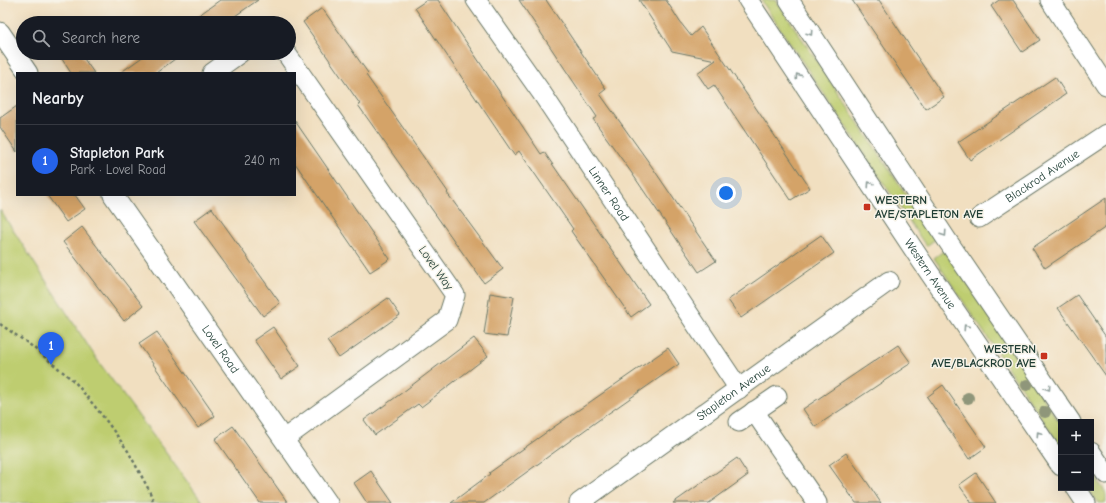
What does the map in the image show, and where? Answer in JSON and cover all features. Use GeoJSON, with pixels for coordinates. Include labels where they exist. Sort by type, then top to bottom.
{"type":"FeatureCollection","features":[{"type":"Feature","properties":{"kind":"street","name":"Linner Road"},"geometry":{"type":"LineString","coordinates":[[476,0],[541,92],[739,389]]}},
{"type":"Feature","properties":{"kind":"street","name":"Western Avenue"},"geometry":{"type":"LineString","coordinates":[[748,0],[920,259],[1058,462]]}},
{"type":"Feature","properties":{"kind":"street"},"geometry":{"type":"LineString","coordinates":[[789,0],[1069,419]]}},
{"type":"Feature","properties":{"kind":"street"},"geometry":{"type":"LineString","coordinates":[[1050,0],[1106,84]]}},
{"type":"Feature","properties":{"kind":"street"},"geometry":{"type":"LineString","coordinates":[[0,32],[16,55]]}},
{"type":"Feature","properties":{"kind":"street"},"geometry":{"type":"LineString","coordinates":[[19,60],[27,72]]}},
{"type":"Feature","properties":{"kind":"street"},"geometry":{"type":"LineString","coordinates":[[213,72],[230,60]]}},
{"type":"Feature","properties":{"kind":"street","name":"Lovel Way"},"geometry":{"type":"LineString","coordinates":[[284,439],[447,320],[455,296],[291,60]]}},
{"type":"Feature","properties":{"kind":"street","name":"Blackrod Avenue"},"geometry":{"type":"LineString","coordinates":[[979,218],[1106,134]]}},
{"type":"Feature","properties":{"kind":"street","name":"Lovel Road"},"geometry":{"type":"LineString","coordinates":[[114,196],[328,503]]}},
{"type":"Feature","properties":{"kind":"street","name":"Stapleton Avenue"},"geometry":{"type":"LineString","coordinates":[[578,503],[889,281]]}},
{"type":"Feature","properties":{"kind":"street"},"geometry":{"type":"LineString","coordinates":[[777,396],[746,416],[817,503]]}},
{"type":"Feature","properties":{"kind":"street"},"geometry":{"type":"LineString","coordinates":[[1093,455],[1106,474]]}},
{"type":"Feature","properties":{"kind":"street"},"geometry":{"type":"LineString","coordinates":[[1078,491],[1086,503]]}},
{"type":"Feature","properties":{"kind":"path"},"geometry":{"type":"LineString","coordinates":[[0,324],[29,344],[75,382],[128,451],[149,490],[154,503]]}},
{"type":"Feature","properties":{"kind":"green space"},"geometry":{"type":"Polygon","coordinates":[[[761,0],[776,0],[936,239],[926,246],[761,0]]]}},
{"type":"Feature","properties":{"kind":"green space"},"geometry":{"type":"Polygon","coordinates":[[[0,210],[98,361],[203,503],[0,503],[0,210]]]}},
{"type":"Feature","properties":{"kind":"green space"},"geometry":{"type":"Polygon","coordinates":[[[945,250],[1058,420],[1058,443],[934,258],[945,250]]]}},
{"type":"Feature","properties":{"kind":"green space"},"geometry":{"type":"Polygon","coordinates":[[[1094,475],[1106,493],[1106,503],[1098,503],[1090,491],[1094,491],[1094,475]]]}},
{"type":"Feature","properties":{"kind":"building"},"geometry":{"type":"Polygon","coordinates":[[[220,0],[258,0],[235,16],[198,16],[220,0]]]}},
{"type":"Feature","properties":{"kind":"building"},"geometry":{"type":"Polygon","coordinates":[[[427,0],[438,0],[541,154],[544,152],[649,304],[631,317],[571,231],[573,229],[519,151],[514,155],[415,8],[427,0]]]}},
{"type":"Feature","properties":{"kind":"building"},"geometry":{"type":"Polygon","coordinates":[[[519,0],[546,0],[606,89],[600,94],[716,261],[699,272],[593,119],[597,117],[519,0]]]}},
{"type":"Feature","properties":{"kind":"building"},"geometry":{"type":"Polygon","coordinates":[[[639,0],[666,0],[691,36],[701,27],[810,188],[791,200],[714,85],[708,89],[697,73],[716,60],[672,51],[639,0]]]}},
{"type":"Feature","properties":{"kind":"building"},"geometry":{"type":"Polygon","coordinates":[[[852,0],[879,0],[944,97],[926,109],[852,0]]]}},
{"type":"Feature","properties":{"kind":"building"},"geometry":{"type":"Polygon","coordinates":[[[999,0],[1013,0],[1040,40],[1022,52],[991,6],[999,0]]]}},
{"type":"Feature","properties":{"kind":"building"},"geometry":{"type":"Polygon","coordinates":[[[322,8],[368,73],[366,75],[448,192],[447,193],[503,269],[484,283],[358,105],[360,104],[303,22],[322,8]]]}},
{"type":"Feature","properties":{"kind":"building"},"geometry":{"type":"Polygon","coordinates":[[[63,60],[85,60],[93,72],[70,72],[63,60]]]}},
{"type":"Feature","properties":{"kind":"building"},"geometry":{"type":"Polygon","coordinates":[[[138,60],[174,60],[157,72],[121,72],[138,60]]]}},
{"type":"Feature","properties":{"kind":"building"},"geometry":{"type":"Polygon","coordinates":[[[1055,77],[1066,94],[970,160],[958,142],[1055,77]]]}},
{"type":"Feature","properties":{"kind":"building"},"geometry":{"type":"Polygon","coordinates":[[[16,107],[16,151],[0,127],[0,118],[16,107]]]}},
{"type":"Feature","properties":{"kind":"building"},"geometry":{"type":"Polygon","coordinates":[[[296,122],[390,259],[370,272],[296,164],[296,122]]]}},
{"type":"Feature","properties":{"kind":"building"},"geometry":{"type":"Polygon","coordinates":[[[48,196],[76,196],[85,209],[66,222],[48,196]]]}},
{"type":"Feature","properties":{"kind":"building"},"geometry":{"type":"Polygon","coordinates":[[[1106,198],[1106,227],[1045,268],[1032,248],[1106,198]]]}},
{"type":"Feature","properties":{"kind":"building"},"geometry":{"type":"Polygon","coordinates":[[[212,208],[280,303],[263,316],[194,221],[212,208]]]}},
{"type":"Feature","properties":{"kind":"building"},"geometry":{"type":"Polygon","coordinates":[[[82,227],[143,306],[124,321],[63,242],[82,227]]]}},
{"type":"Feature","properties":{"kind":"building"},"geometry":{"type":"Polygon","coordinates":[[[821,235],[834,253],[741,318],[728,300],[821,235]]]}},
{"type":"Feature","properties":{"kind":"building"},"geometry":{"type":"Polygon","coordinates":[[[490,293],[514,297],[507,337],[484,334],[490,293]]]}},
{"type":"Feature","properties":{"kind":"building"},"geometry":{"type":"Polygon","coordinates":[[[1077,295],[1106,337],[1106,376],[1058,308],[1077,295]]]}},
{"type":"Feature","properties":{"kind":"building"},"geometry":{"type":"Polygon","coordinates":[[[388,298],[400,315],[339,358],[327,341],[388,298]]]}},
{"type":"Feature","properties":{"kind":"building"},"geometry":{"type":"Polygon","coordinates":[[[273,327],[300,366],[281,379],[254,340],[273,327]]]}},
{"type":"Feature","properties":{"kind":"building"},"geometry":{"type":"Polygon","coordinates":[[[157,332],[215,416],[198,428],[139,344],[157,332]]]}},
{"type":"Feature","properties":{"kind":"building"},"geometry":{"type":"Polygon","coordinates":[[[474,338],[488,356],[421,407],[418,404],[375,435],[364,420],[474,338]]]}},
{"type":"Feature","properties":{"kind":"building"},"geometry":{"type":"Polygon","coordinates":[[[898,345],[911,363],[815,427],[803,409],[898,345]]]}},
{"type":"Feature","properties":{"kind":"building"},"geometry":{"type":"Polygon","coordinates":[[[668,348],[679,364],[484,503],[451,503],[490,474],[489,473],[668,348]]]}},
{"type":"Feature","properties":{"kind":"building"},"geometry":{"type":"Polygon","coordinates":[[[943,385],[986,447],[969,459],[927,397],[943,385]]]}},
{"type":"Feature","properties":{"kind":"building"},"geometry":{"type":"Polygon","coordinates":[[[233,426],[288,503],[260,503],[215,439],[233,426]]]}},
{"type":"Feature","properties":{"kind":"building"},"geometry":{"type":"Polygon","coordinates":[[[846,453],[881,503],[856,503],[829,465],[846,453]]]}},
{"type":"Feature","properties":{"kind":"building"},"geometry":{"type":"Polygon","coordinates":[[[737,458],[748,475],[709,503],[673,503],[737,458]]]}},
{"type":"Feature","properties":{"kind":"building"},"geometry":{"type":"Polygon","coordinates":[[[371,471],[393,503],[367,503],[354,483],[371,471]]]}},
{"type":"Feature","properties":{"kind":"building"},"geometry":{"type":"Polygon","coordinates":[[[976,473],[996,503],[972,503],[959,485],[976,473]]]}},
{"type":"Feature","properties":{"kind":"place","name":"WESTERN AVE/STAPLETON AVE"},"geometry":{"type":"Point","coordinates":[867,207]}},
{"type":"Feature","properties":{"kind":"place","name":"WESTERN AVE/BLACKROD AVE"},"geometry":{"type":"Point","coordinates":[1044,356]}},
{"type":"Feature","properties":{"kind":"place","name":"Stapleton Park"},"geometry":{"type":"Point","coordinates":[51,365]}}]}
